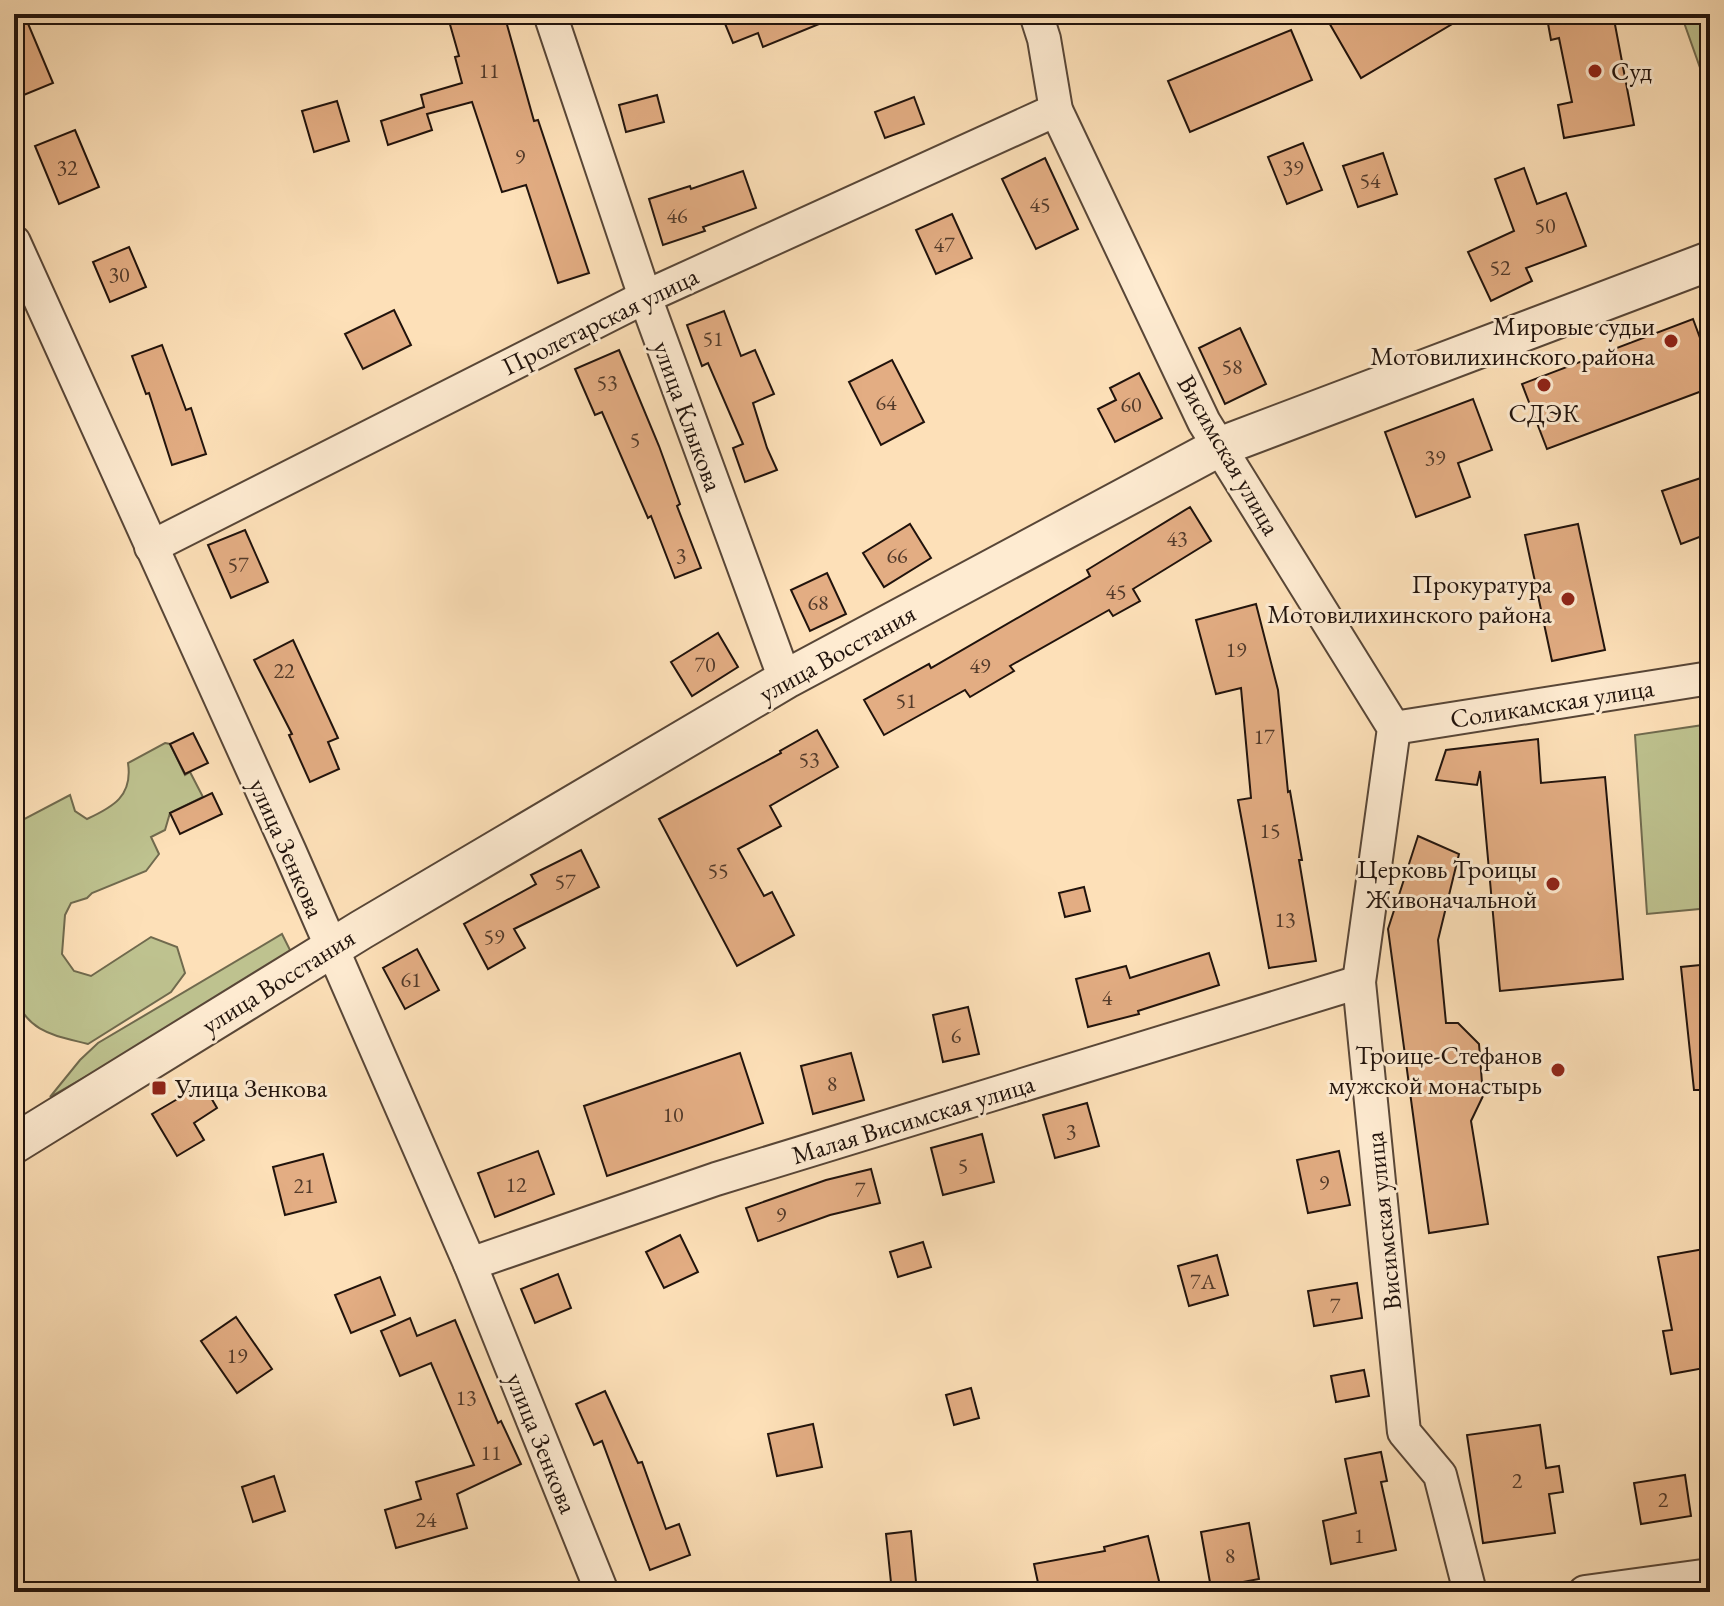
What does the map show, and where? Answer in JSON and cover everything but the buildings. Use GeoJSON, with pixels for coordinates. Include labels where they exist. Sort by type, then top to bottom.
{"type":"FeatureCollection","features":[{"type":"Feature","properties":{"kind":"street","name":"улица Клыкова"},"geometry":{"type":"LineString","coordinates":[[550,14],[645,297],[779,663],[788,678]]}},
{"type":"Feature","properties":{"kind":"street","name":"Висимская улица"},"geometry":{"type":"LineString","coordinates":[[1036,14],[1044,39],[1056,110],[1198,409],[1394,728],[1359,982],[1404,1432],[1440,1475],[1470,1592]]}},
{"type":"Feature","properties":{"kind":"street","name":"Пролетарская улица"},"geometry":{"type":"LineString","coordinates":[[151,547],[645,297],[1056,110]]}},
{"type":"Feature","properties":{"kind":"street","name":"улица Зенкова"},"geometry":{"type":"LineString","coordinates":[[14,242],[284,838],[470,1264],[602,1592]]}},
{"type":"Feature","properties":{"kind":"street","name":"улица Восстания"},"geometry":{"type":"LineString","coordinates":[[14,1144],[361,930],[788,678],[1219,447],[1710,261]]}},
{"type":"Feature","properties":{"kind":"street","name":"Соликамская улица"},"geometry":{"type":"LineString","coordinates":[[1394,728],[1710,678]]}},
{"type":"Feature","properties":{"kind":"street","name":"Малая Висимская улица"},"geometry":{"type":"LineString","coordinates":[[470,1264],[716,1179],[1359,982]]}},
{"type":"Feature","properties":{"kind":"street"},"geometry":{"type":"LineString","coordinates":[[1585,1592],[1710,1575]]}},
{"type":"Feature","properties":{"kind":"green space"},"geometry":{"type":"Polygon","coordinates":[[[1681,14],[1710,14],[1710,96],[1681,14]]]}},
{"type":"Feature","properties":{"kind":"green space"},"geometry":{"type":"Polygon","coordinates":[[[1710,724],[1710,908],[1647,914],[1635,735],[1710,724]]]}},
{"type":"Feature","properties":{"kind":"green space"},"geometry":{"type":"Polygon","coordinates":[[[165,743],[170,744],[185,775],[190,772],[203,797],[170,813],[165,830],[151,837],[159,854],[146,871],[71,903],[65,915],[62,954],[74,971],[91,976],[151,937],[177,947],[185,973],[171,992],[88,1044],[53,1035],[27,1018],[14,996],[14,817],[17,823],[70,795],[75,811],[87,819],[96,815],[113,805],[124,792],[129,774],[128,763],[165,743]]]}},
{"type":"Feature","properties":{"kind":"green space"},"geometry":{"type":"Polygon","coordinates":[[[282,934],[294,958],[50,1097],[98,1043],[282,934]]]}},
{"type":"Feature","properties":{"kind":"place","name":"Суд"},"geometry":{"type":"Point","coordinates":[1595,71]}},
{"type":"Feature","properties":{"kind":"place","name":"Мировые судьи Мотовилихинского района"},"geometry":{"type":"Point","coordinates":[1671,341]}},
{"type":"Feature","properties":{"kind":"place","name":"СДЭК"},"geometry":{"type":"Point","coordinates":[1544,385]}},
{"type":"Feature","properties":{"kind":"place","name":"Прокуратура Мотовилихинского района"},"geometry":{"type":"Point","coordinates":[1568,599]}},
{"type":"Feature","properties":{"kind":"place","name":"Церковь Троицы Живоначальной"},"geometry":{"type":"Point","coordinates":[1553,884]}},
{"type":"Feature","properties":{"kind":"place","name":"Троице-Стефанов мужской монастырь"},"geometry":{"type":"Point","coordinates":[1558,1070]}},
{"type":"Feature","properties":{"kind":"place","name":"Улица Зенкова"},"geometry":{"type":"Point","coordinates":[159,1088]}}]}
